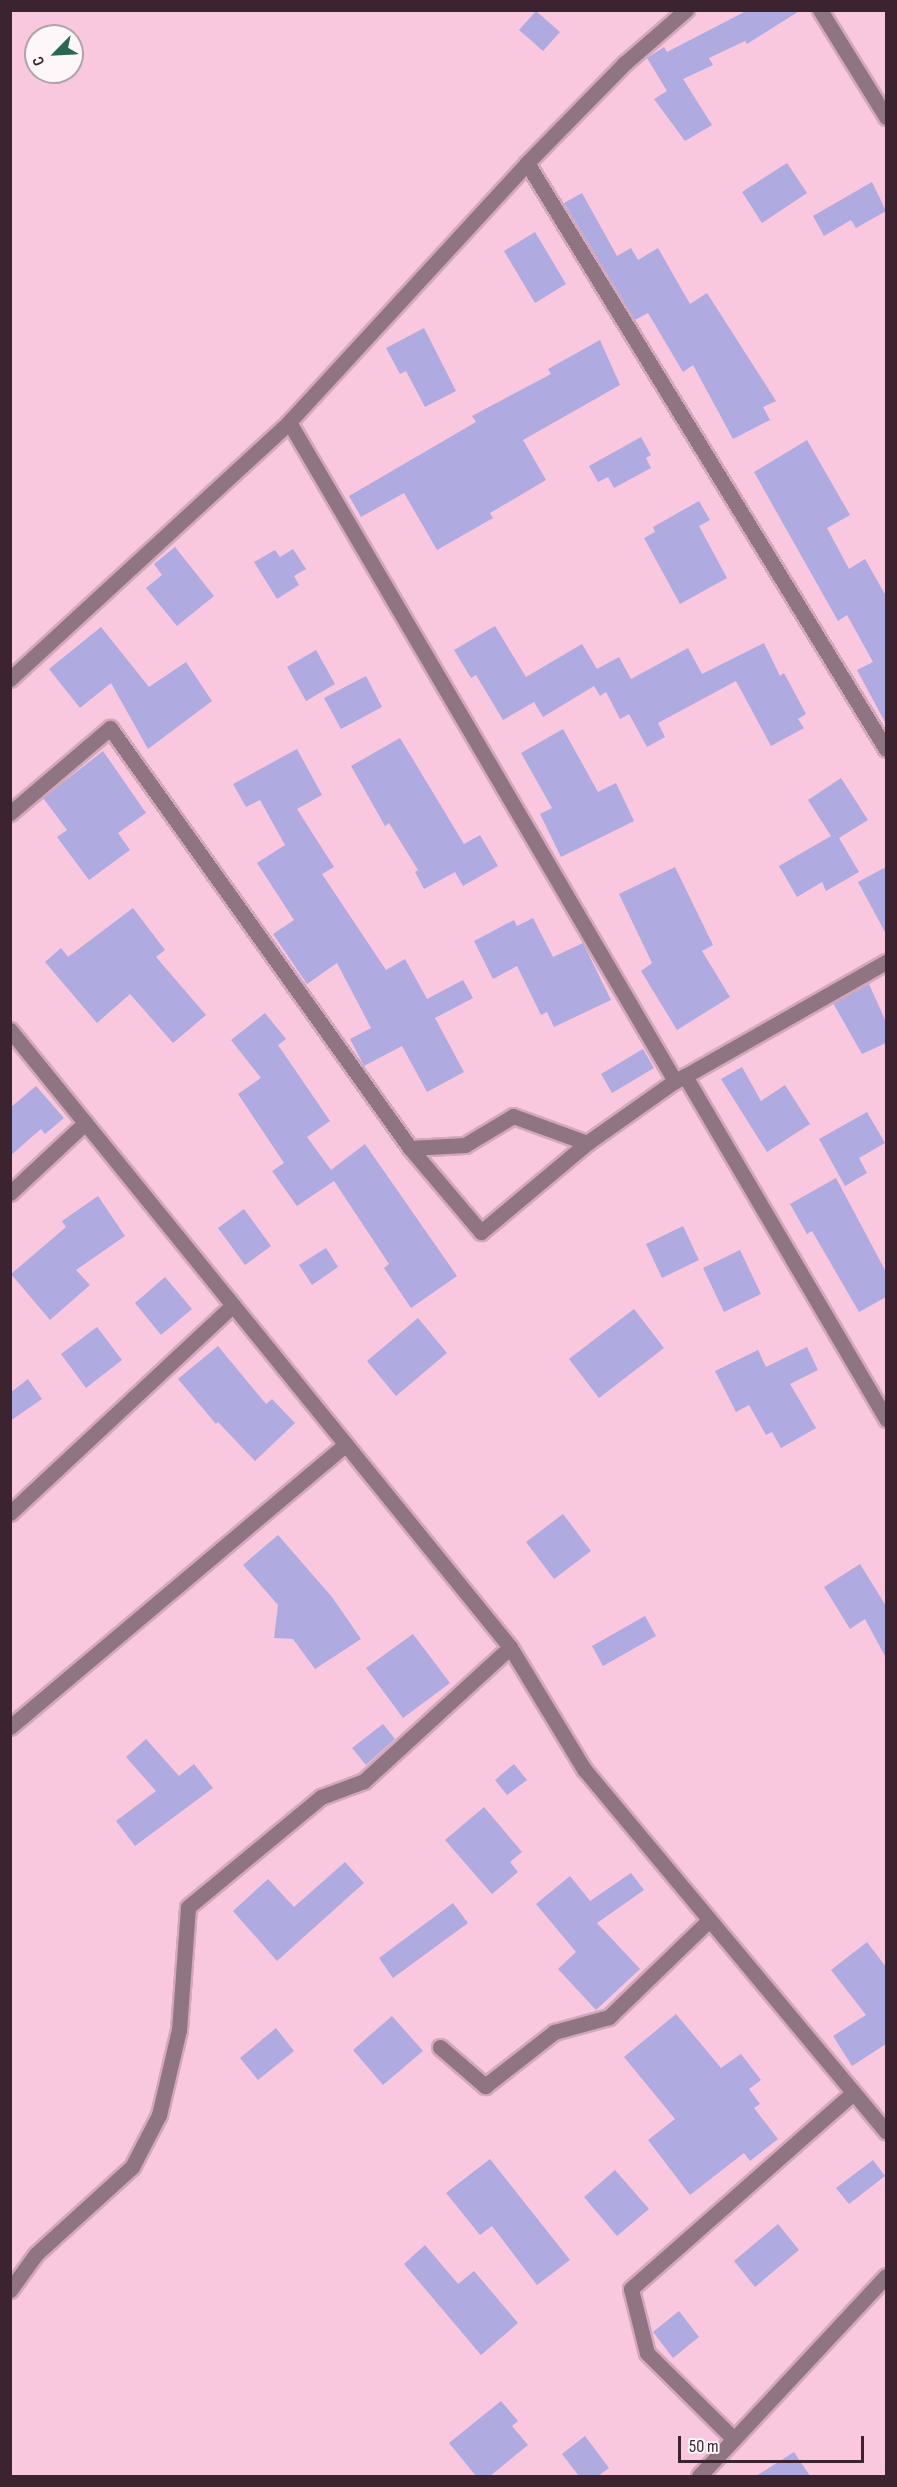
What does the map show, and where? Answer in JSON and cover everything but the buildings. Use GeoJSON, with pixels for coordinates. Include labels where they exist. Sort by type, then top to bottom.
{"type":"FeatureCollection","features":[{"type":"Feature","properties":{"kind":"street"},"geometry":{"type":"LineString","coordinates":[[10,679],[289,422],[527,163],[625,63],[686,10]]}},
{"type":"Feature","properties":{"kind":"street"},"geometry":{"type":"LineString","coordinates":[[820,10],[886,117]]}},
{"type":"Feature","properties":{"kind":"street"},"geometry":{"type":"LineString","coordinates":[[527,163],[886,749]]}},
{"type":"Feature","properties":{"kind":"street"},"geometry":{"type":"LineString","coordinates":[[289,422],[886,1419]]}},
{"type":"Feature","properties":{"kind":"street"},"geometry":{"type":"LineString","coordinates":[[10,813],[110,728],[410,1148],[481,1232],[587,1143],[680,1078],[886,962]]}},
{"type":"Feature","properties":{"kind":"street"},"geometry":{"type":"LineString","coordinates":[[10,1030],[510,1647],[584,1769],[886,2132]]}},
{"type":"Feature","properties":{"kind":"street"},"geometry":{"type":"LineString","coordinates":[[410,1148],[465,1145],[513,1116],[587,1143]]}},
{"type":"Feature","properties":{"kind":"street"},"geometry":{"type":"LineString","coordinates":[[10,1193],[85,1123]]}},
{"type":"Feature","properties":{"kind":"street"},"geometry":{"type":"LineString","coordinates":[[10,1512],[233,1305]]}},
{"type":"Feature","properties":{"kind":"street"},"geometry":{"type":"LineString","coordinates":[[10,1727],[346,1444]]}},
{"type":"Feature","properties":{"kind":"street"},"geometry":{"type":"LineString","coordinates":[[10,2290],[36,2254],[132,2168],[159,2115],[179,2030],[188,1907],[321,1797],[364,1781],[510,1647]]}},
{"type":"Feature","properties":{"kind":"street"},"geometry":{"type":"LineString","coordinates":[[440,2047],[485,2086],[554,2032],[609,2017],[709,1920]]}},
{"type":"Feature","properties":{"kind":"street"},"geometry":{"type":"LineString","coordinates":[[734,2439],[647,2353],[630,2289],[853,2093]]}},
{"type":"Feature","properties":{"kind":"street"},"geometry":{"type":"LineString","coordinates":[[699,2476],[886,2276]]}}]}
